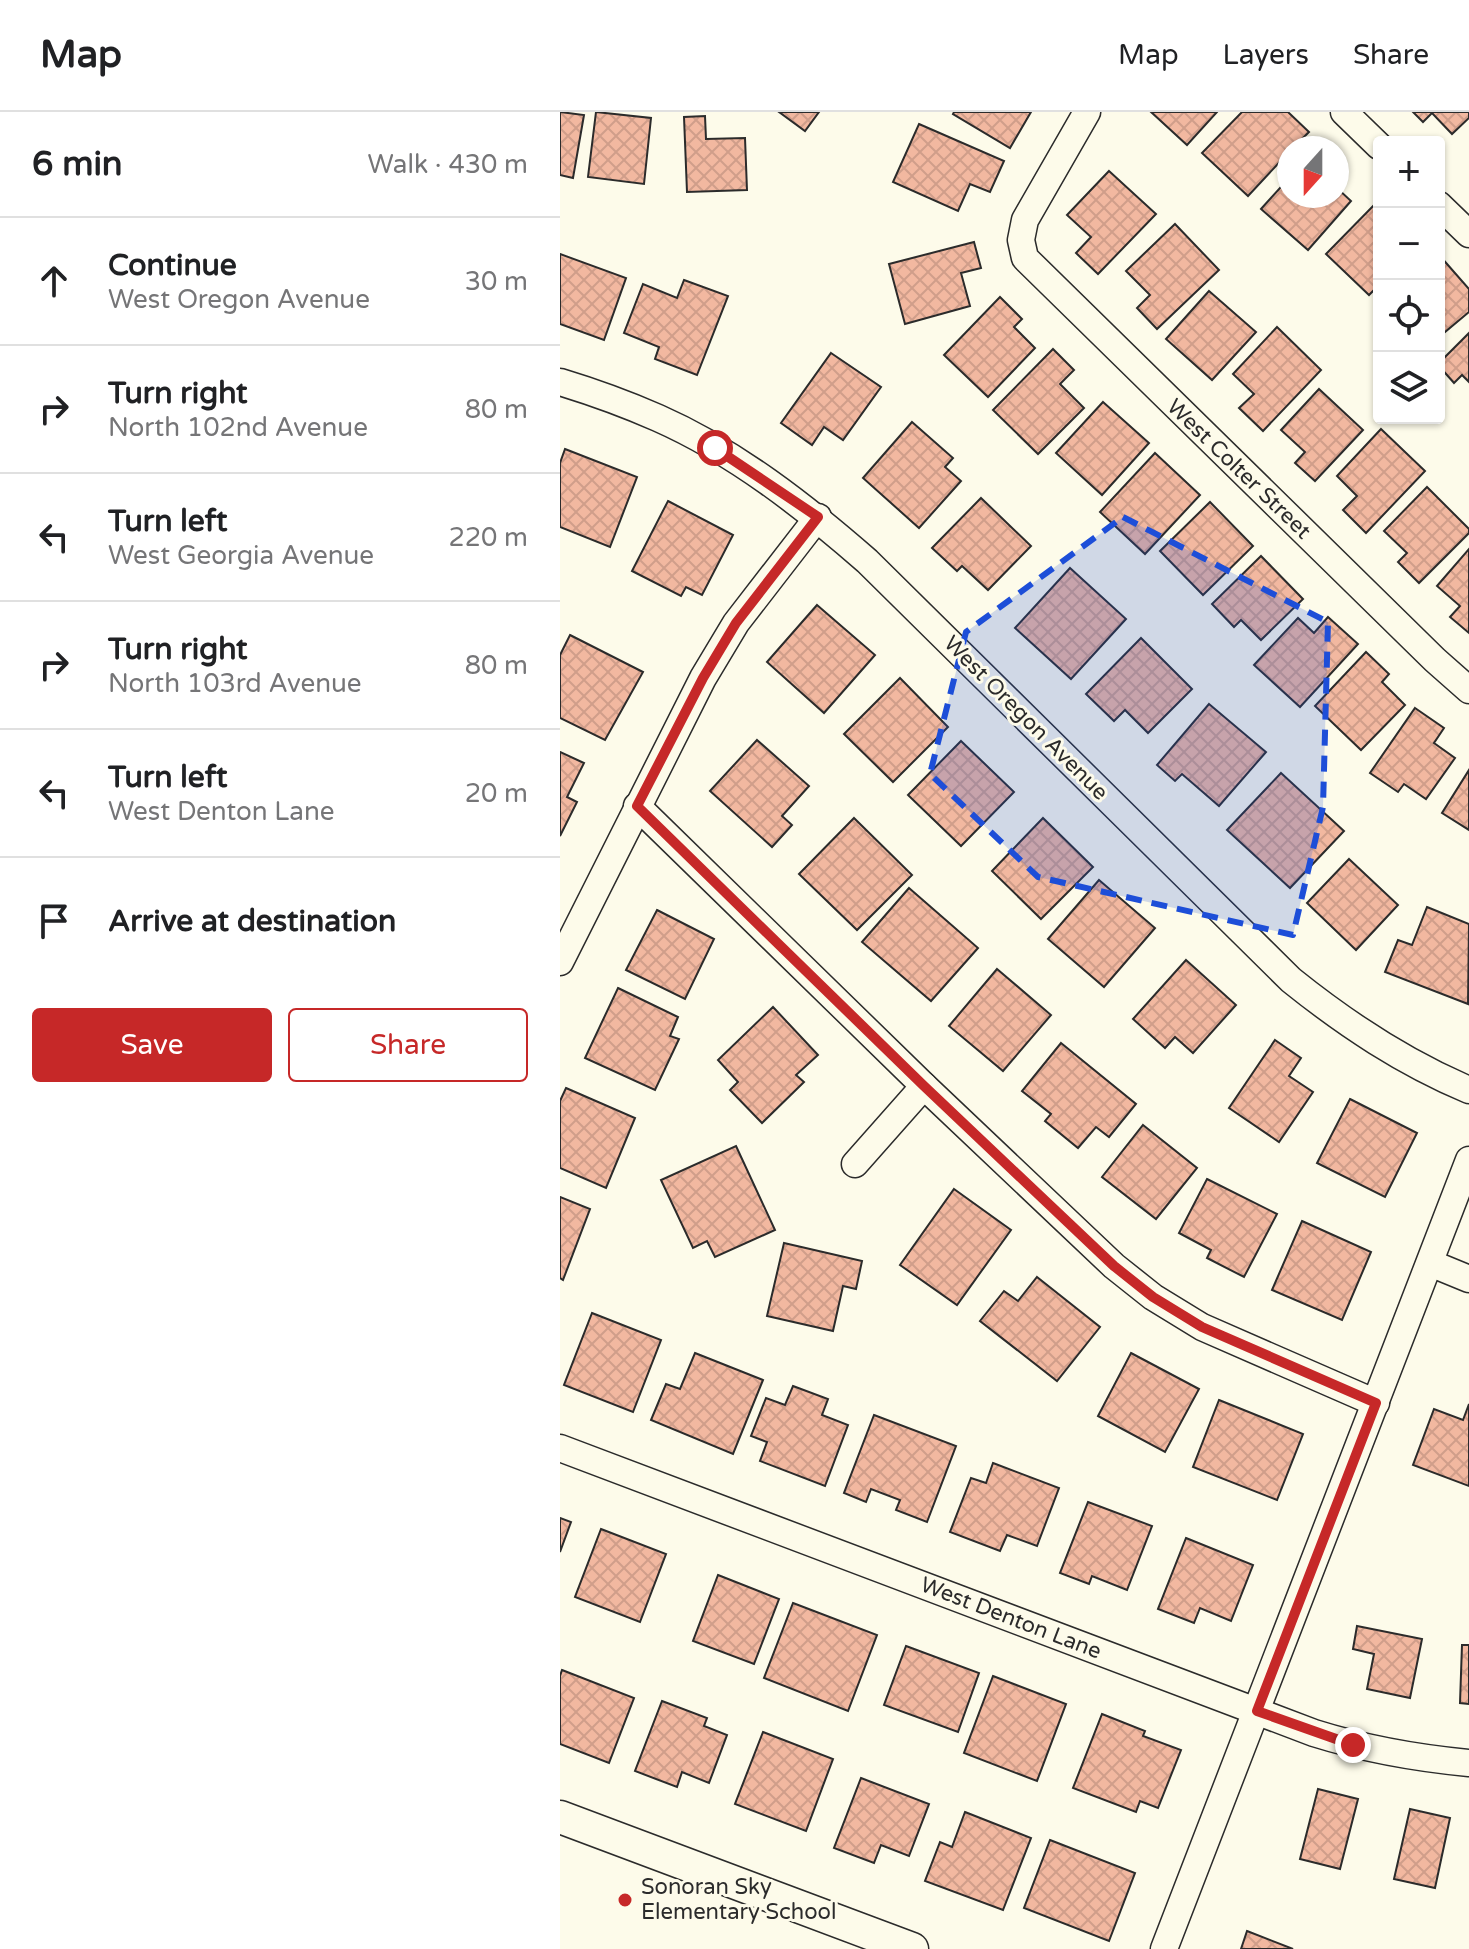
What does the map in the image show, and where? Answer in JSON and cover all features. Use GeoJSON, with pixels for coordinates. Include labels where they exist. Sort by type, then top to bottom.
{"type":"FeatureCollection","features":[{"type":"Feature","properties":{"kind":"street","name":"West Colter Street"},"geometry":{"type":"LineString","coordinates":[[1087,112],[1025,220],[1021,240],[1025,258],[1469,690]]}},
{"type":"Feature","properties":{"kind":"street"},"geometry":{"type":"LineString","coordinates":[[1344,112],[1373,140]]}},
{"type":"Feature","properties":{"kind":"street"},"geometry":{"type":"LineString","coordinates":[[1442,208],[1469,234]]}},
{"type":"Feature","properties":{"kind":"street","name":"West Oregon Avenue"},"geometry":{"type":"LineString","coordinates":[[560,382],[660,419],[701,440],[818,517],[867,561],[1291,980],[1391,1053],[1469,1090]]}},
{"type":"Feature","properties":{"kind":"street"},"geometry":{"type":"LineString","coordinates":[[560,962],[703,678],[736,623],[818,517]]}},
{"type":"Feature","properties":{"kind":"street"},"geometry":{"type":"LineString","coordinates":[[637,806],[1114,1266],[1153,1297],[1202,1327],[1376,1403]]}},
{"type":"Feature","properties":{"kind":"street"},"geometry":{"type":"LineString","coordinates":[[855,1164],[924,1086]]}},
{"type":"Feature","properties":{"kind":"street"},"geometry":{"type":"LineString","coordinates":[[1164,1949],[1469,1160]]}},
{"type":"Feature","properties":{"kind":"street"},"geometry":{"type":"LineString","coordinates":[[1430,1263],[1469,1279]]}},
{"type":"Feature","properties":{"kind":"street","name":"West Denton Lane"},"geometry":{"type":"LineString","coordinates":[[560,1448],[1353,1745],[1469,1763]]}},
{"type":"Feature","properties":{"kind":"street"},"geometry":{"type":"LineString","coordinates":[[560,1817],[912,1949]]}},
{"type":"Feature","properties":{"kind":"highlighted area"},"geometry":{"type":"Polygon","coordinates":[[[1123,517],[1328,622],[1323,807],[1293,935],[1038,877],[930,774],[966,632],[1123,517]]]}},
{"type":"Feature","properties":{"kind":"building"},"geometry":{"type":"Polygon","coordinates":[[[560,112],[584,115],[573,178],[560,175],[560,112]]]}},
{"type":"Feature","properties":{"kind":"building"},"geometry":{"type":"Polygon","coordinates":[[[596,112],[651,118],[644,184],[588,177],[596,112]]]}},
{"type":"Feature","properties":{"kind":"building"},"geometry":{"type":"Polygon","coordinates":[[[779,112],[819,112],[805,131],[779,112]]]}},
{"type":"Feature","properties":{"kind":"building"},"geometry":{"type":"Polygon","coordinates":[[[954,112],[1031,112],[1010,148],[954,112]]]}},
{"type":"Feature","properties":{"kind":"building"},"geometry":{"type":"Polygon","coordinates":[[[1151,112],[1217,112],[1187,145],[1151,112]]]}},
{"type":"Feature","properties":{"kind":"building"},"geometry":{"type":"Polygon","coordinates":[[[1242,112],[1288,112],[1309,132],[1305,136],[1277,136],[1277,165],[1248,196],[1202,153],[1242,112]]]}},
{"type":"Feature","properties":{"kind":"building"},"geometry":{"type":"Polygon","coordinates":[[[1413,112],[1469,112],[1469,118],[1452,134],[1432,113],[1423,122],[1413,112]]]}},
{"type":"Feature","properties":{"kind":"building"},"geometry":{"type":"Polygon","coordinates":[[[705,116],[706,139],[745,138],[747,190],[687,192],[684,117],[705,116]]]}},
{"type":"Feature","properties":{"kind":"building"},"geometry":{"type":"Polygon","coordinates":[[[919,124],[1004,161],[990,192],[970,184],[958,211],[893,182],[919,124]]]}},
{"type":"Feature","properties":{"kind":"building"},"geometry":{"type":"Polygon","coordinates":[[[1109,171],[1156,214],[1098,274],[1076,253],[1091,237],[1067,215],[1109,171]]]}},
{"type":"Feature","properties":{"kind":"building"},"geometry":{"type":"Polygon","coordinates":[[[1277,191],[1277,208],[1345,208],[1308,250],[1261,209],[1277,191]]]}},
{"type":"Feature","properties":{"kind":"building"},"geometry":{"type":"Polygon","coordinates":[[[1373,206],[1373,291],[1369,295],[1326,254],[1373,206]]]}},
{"type":"Feature","properties":{"kind":"building"},"geometry":{"type":"Polygon","coordinates":[[[1175,224],[1219,270],[1157,329],[1137,308],[1150,295],[1126,271],[1175,224]]]}},
{"type":"Feature","properties":{"kind":"building"},"geometry":{"type":"Polygon","coordinates":[[[974,242],[981,268],[961,273],[970,306],[905,324],[889,264],[974,242]]]}},
{"type":"Feature","properties":{"kind":"building"},"geometry":{"type":"Polygon","coordinates":[[[560,254],[626,278],[604,340],[560,324],[560,254]]]}},
{"type":"Feature","properties":{"kind":"building"},"geometry":{"type":"Polygon","coordinates":[[[1445,262],[1469,289],[1469,312],[1445,332],[1445,262]]]}},
{"type":"Feature","properties":{"kind":"building"},"geometry":{"type":"Polygon","coordinates":[[[684,280],[728,296],[697,375],[655,359],[659,347],[624,333],[643,284],[677,298],[684,280]]]}},
{"type":"Feature","properties":{"kind":"building"},"geometry":{"type":"Polygon","coordinates":[[[1209,291],[1256,332],[1212,380],[1166,339],[1209,291]]]}},
{"type":"Feature","properties":{"kind":"building"},"geometry":{"type":"Polygon","coordinates":[[[1000,297],[1022,319],[1014,327],[1035,348],[988,397],[944,355],[1000,297]]]}},
{"type":"Feature","properties":{"kind":"building"},"geometry":{"type":"Polygon","coordinates":[[[1277,327],[1321,370],[1263,431],[1239,408],[1254,394],[1233,374],[1277,327]]]}},
{"type":"Feature","properties":{"kind":"building"},"geometry":{"type":"Polygon","coordinates":[[[1469,333],[1469,382],[1462,375],[1454,383],[1445,373],[1445,357],[1469,333]]]}},
{"type":"Feature","properties":{"kind":"building"},"geometry":{"type":"Polygon","coordinates":[[[1053,349],[1074,370],[1060,384],[1084,408],[1038,454],[993,410],[1053,349]]]}},
{"type":"Feature","properties":{"kind":"building"},"geometry":{"type":"Polygon","coordinates":[[[831,353],[881,387],[843,440],[824,427],[812,445],[781,423],[831,353]]]}},
{"type":"Feature","properties":{"kind":"building"},"geometry":{"type":"Polygon","coordinates":[[[1319,389],[1363,430],[1315,481],[1295,463],[1305,452],[1281,430],[1319,389]]]}},
{"type":"Feature","properties":{"kind":"building"},"geometry":{"type":"Polygon","coordinates":[[[1103,402],[1149,443],[1102,495],[1056,453],[1103,402]]]}},
{"type":"Feature","properties":{"kind":"building"},"geometry":{"type":"Polygon","coordinates":[[[912,422],[953,458],[945,467],[961,481],[919,528],[863,478],[912,422]]]}},
{"type":"Feature","properties":{"kind":"building"},"geometry":{"type":"Polygon","coordinates":[[[1381,429],[1425,471],[1366,533],[1343,510],[1357,496],[1337,476],[1381,429]]]}},
{"type":"Feature","properties":{"kind":"building"},"geometry":{"type":"Polygon","coordinates":[[[565,449],[637,477],[610,547],[560,527],[560,463],[565,449]]]}},
{"type":"Feature","properties":{"kind":"building"},"geometry":{"type":"Polygon","coordinates":[[[1155,453],[1200,495],[1145,554],[1100,512],[1155,453]]]}},
{"type":"Feature","properties":{"kind":"building"},"geometry":{"type":"Polygon","coordinates":[[[1427,487],[1469,529],[1469,533],[1419,583],[1398,562],[1407,553],[1384,531],[1427,487]]]}},
{"type":"Feature","properties":{"kind":"building"},"geometry":{"type":"Polygon","coordinates":[[[981,498],[1031,546],[988,590],[962,566],[957,571],[932,548],[981,498]]]}},
{"type":"Feature","properties":{"kind":"building"},"geometry":{"type":"Polygon","coordinates":[[[668,501],[733,535],[702,595],[686,587],[681,596],[632,571],[668,501]]]}},
{"type":"Feature","properties":{"kind":"building"},"geometry":{"type":"Polygon","coordinates":[[[1210,502],[1253,546],[1203,595],[1160,551],[1210,502]]]}},
{"type":"Feature","properties":{"kind":"building"},"geometry":{"type":"Polygon","coordinates":[[[1469,549],[1469,633],[1450,617],[1460,606],[1437,586],[1469,549]]]}},
{"type":"Feature","properties":{"kind":"building"},"geometry":{"type":"Polygon","coordinates":[[[1261,556],[1303,599],[1261,640],[1241,620],[1234,627],[1212,604],[1261,556]]]}},
{"type":"Feature","properties":{"kind":"building"},"geometry":{"type":"Polygon","coordinates":[[[1070,568],[1126,619],[1071,679],[1015,628],[1070,568]]]}},
{"type":"Feature","properties":{"kind":"building"},"geometry":{"type":"Polygon","coordinates":[[[817,605],[875,655],[824,713],[767,662],[817,605]]]}},
{"type":"Feature","properties":{"kind":"building"},"geometry":{"type":"Polygon","coordinates":[[[1328,617],[1358,644],[1300,707],[1254,665],[1298,618],[1314,633],[1328,617]]]}},
{"type":"Feature","properties":{"kind":"building"},"geometry":{"type":"Polygon","coordinates":[[[570,635],[643,672],[605,740],[560,718],[560,655],[570,635]]]}},
{"type":"Feature","properties":{"kind":"building"},"geometry":{"type":"Polygon","coordinates":[[[1141,638],[1192,689],[1148,733],[1125,710],[1114,721],[1086,694],[1141,638]]]}},
{"type":"Feature","properties":{"kind":"building"},"geometry":{"type":"Polygon","coordinates":[[[1366,652],[1389,674],[1382,682],[1405,705],[1361,750],[1315,706],[1366,652]]]}},
{"type":"Feature","properties":{"kind":"building"},"geometry":{"type":"Polygon","coordinates":[[[900,678],[948,727],[893,782],[844,734],[900,678]]]}},
{"type":"Feature","properties":{"kind":"building"},"geometry":{"type":"Polygon","coordinates":[[[1209,704],[1266,752],[1219,806],[1182,774],[1175,781],[1157,765],[1209,704]]]}},
{"type":"Feature","properties":{"kind":"building"},"geometry":{"type":"Polygon","coordinates":[[[1415,708],[1444,728],[1434,743],[1455,758],[1426,799],[1404,784],[1398,792],[1370,773],[1415,708]]]}},
{"type":"Feature","properties":{"kind":"building"},"geometry":{"type":"Polygon","coordinates":[[[757,740],[809,786],[782,816],[792,825],[772,847],[710,791],[757,740]]]}},
{"type":"Feature","properties":{"kind":"building"},"geometry":{"type":"Polygon","coordinates":[[[961,741],[1014,792],[961,846],[908,795],[961,741]]]}},
{"type":"Feature","properties":{"kind":"building"},"geometry":{"type":"Polygon","coordinates":[[[560,752],[584,763],[567,797],[577,802],[560,836],[560,752]]]}},
{"type":"Feature","properties":{"kind":"building"},"geometry":{"type":"Polygon","coordinates":[[[1469,770],[1469,830],[1442,813],[1469,770]]]}},
{"type":"Feature","properties":{"kind":"building"},"geometry":{"type":"Polygon","coordinates":[[[1281,773],[1344,831],[1290,888],[1227,830],[1281,773]]]}},
{"type":"Feature","properties":{"kind":"building"},"geometry":{"type":"Polygon","coordinates":[[[854,818],[912,875],[857,930],[799,874],[854,818]]]}},
{"type":"Feature","properties":{"kind":"building"},"geometry":{"type":"Polygon","coordinates":[[[1043,818],[1093,867],[1041,919],[992,871],[1043,818]]]}},
{"type":"Feature","properties":{"kind":"building"},"geometry":{"type":"Polygon","coordinates":[[[1349,859],[1398,905],[1356,950],[1307,903],[1349,859]]]}},
{"type":"Feature","properties":{"kind":"building"},"geometry":{"type":"Polygon","coordinates":[[[1099,880],[1155,928],[1104,987],[1048,939],[1099,880]]]}},
{"type":"Feature","properties":{"kind":"building"},"geometry":{"type":"Polygon","coordinates":[[[909,888],[978,948],[931,1001],[862,942],[909,888]]]}},
{"type":"Feature","properties":{"kind":"building"},"geometry":{"type":"Polygon","coordinates":[[[1427,907],[1469,924],[1468,1004],[1385,972],[1398,940],[1412,945],[1427,907]]]}},
{"type":"Feature","properties":{"kind":"building"},"geometry":{"type":"Polygon","coordinates":[[[657,910],[714,939],[685,999],[626,970],[657,910]]]}},
{"type":"Feature","properties":{"kind":"building"},"geometry":{"type":"Polygon","coordinates":[[[1186,960],[1236,1005],[1193,1053],[1175,1037],[1165,1048],[1133,1019],[1186,960]]]}},
{"type":"Feature","properties":{"kind":"building"},"geometry":{"type":"Polygon","coordinates":[[[997,969],[1051,1015],[1003,1071],[949,1026],[997,969]]]}},
{"type":"Feature","properties":{"kind":"building"},"geometry":{"type":"Polygon","coordinates":[[[618,988],[678,1017],[670,1036],[679,1039],[655,1090],[585,1058],[618,988]]]}},
{"type":"Feature","properties":{"kind":"building"},"geometry":{"type":"Polygon","coordinates":[[[773,1007],[818,1055],[796,1075],[804,1082],[762,1123],[730,1090],[738,1082],[718,1060],[773,1007]]]}},
{"type":"Feature","properties":{"kind":"building"},"geometry":{"type":"Polygon","coordinates":[[[1275,1040],[1301,1058],[1289,1076],[1313,1092],[1279,1142],[1229,1108],[1275,1040]]]}},
{"type":"Feature","properties":{"kind":"building"},"geometry":{"type":"Polygon","coordinates":[[[1061,1043],[1136,1104],[1109,1137],[1096,1127],[1078,1148],[1045,1121],[1051,1114],[1022,1091],[1061,1043]]]}},
{"type":"Feature","properties":{"kind":"building"},"geometry":{"type":"Polygon","coordinates":[[[566,1088],[635,1118],[606,1188],[560,1168],[560,1101],[566,1088]]]}},
{"type":"Feature","properties":{"kind":"building"},"geometry":{"type":"Polygon","coordinates":[[[1350,1099],[1417,1133],[1385,1197],[1317,1163],[1350,1099]]]}},
{"type":"Feature","properties":{"kind":"building"},"geometry":{"type":"Polygon","coordinates":[[[1143,1125],[1197,1168],[1156,1219],[1102,1177],[1143,1125]]]}},
{"type":"Feature","properties":{"kind":"building"},"geometry":{"type":"Polygon","coordinates":[[[736,1146],[775,1230],[715,1257],[707,1241],[693,1248],[661,1180],[736,1146]]]}},
{"type":"Feature","properties":{"kind":"building"},"geometry":{"type":"Polygon","coordinates":[[[1207,1179],[1277,1214],[1244,1277],[1207,1258],[1211,1250],[1179,1233],[1207,1179]]]}},
{"type":"Feature","properties":{"kind":"building"},"geometry":{"type":"Polygon","coordinates":[[[954,1189],[1011,1230],[957,1305],[900,1265],[954,1189]]]}},
{"type":"Feature","properties":{"kind":"building"},"geometry":{"type":"Polygon","coordinates":[[[560,1197],[590,1209],[563,1280],[560,1278],[560,1197]]]}},
{"type":"Feature","properties":{"kind":"building"},"geometry":{"type":"Polygon","coordinates":[[[1302,1221],[1371,1252],[1342,1320],[1272,1290],[1302,1221]]]}},
{"type":"Feature","properties":{"kind":"building"},"geometry":{"type":"Polygon","coordinates":[[[784,1243],[862,1261],[856,1289],[843,1286],[833,1331],[767,1316],[784,1243]]]}},
{"type":"Feature","properties":{"kind":"building"},"geometry":{"type":"Polygon","coordinates":[[[1037,1277],[1100,1327],[1057,1381],[980,1321],[1004,1291],[1018,1301],[1037,1277]]]}},
{"type":"Feature","properties":{"kind":"building"},"geometry":{"type":"Polygon","coordinates":[[[592,1313],[661,1340],[633,1412],[564,1385],[592,1313]]]}},
{"type":"Feature","properties":{"kind":"building"},"geometry":{"type":"Polygon","coordinates":[[[695,1353],[763,1380],[733,1454],[651,1420],[666,1384],[680,1389],[695,1353]]]}},
{"type":"Feature","properties":{"kind":"building"},"geometry":{"type":"Polygon","coordinates":[[[1131,1353],[1199,1389],[1165,1452],[1098,1416],[1131,1353]]]}},
{"type":"Feature","properties":{"kind":"building"},"geometry":{"type":"Polygon","coordinates":[[[793,1386],[828,1399],[822,1415],[848,1425],[825,1486],[760,1461],[767,1442],[751,1436],[766,1398],[785,1405],[793,1386]]]}},
{"type":"Feature","properties":{"kind":"building"},"geometry":{"type":"Polygon","coordinates":[[[1219,1400],[1303,1434],[1277,1500],[1193,1467],[1219,1400]]]}},
{"type":"Feature","properties":{"kind":"building"},"geometry":{"type":"Polygon","coordinates":[[[1469,1404],[1469,1486],[1413,1465],[1434,1409],[1463,1420],[1469,1404]]]}},
{"type":"Feature","properties":{"kind":"building"},"geometry":{"type":"Polygon","coordinates":[[[874,1415],[956,1446],[927,1522],[896,1510],[900,1500],[871,1489],[866,1502],[844,1493],[874,1415]]]}},
{"type":"Feature","properties":{"kind":"building"},"geometry":{"type":"Polygon","coordinates":[[[993,1463],[1059,1488],[1037,1546],[1007,1535],[1000,1551],[950,1532],[971,1478],[986,1483],[993,1463]]]}},
{"type":"Feature","properties":{"kind":"building"},"geometry":{"type":"Polygon","coordinates":[[[1088,1502],[1152,1526],[1127,1590],[1092,1576],[1089,1584],[1060,1573],[1088,1502]]]}},
{"type":"Feature","properties":{"kind":"building"},"geometry":{"type":"Polygon","coordinates":[[[560,1518],[571,1522],[560,1552],[560,1518]]]}},
{"type":"Feature","properties":{"kind":"building"},"geometry":{"type":"Polygon","coordinates":[[[601,1529],[666,1554],[640,1622],[575,1597],[601,1529]]]}},
{"type":"Feature","properties":{"kind":"building"},"geometry":{"type":"Polygon","coordinates":[[[1186,1538],[1253,1565],[1231,1621],[1200,1608],[1194,1623],[1158,1609],[1186,1538]]]}},
{"type":"Feature","properties":{"kind":"building"},"geometry":{"type":"Polygon","coordinates":[[[718,1575],[779,1599],[754,1664],[693,1641],[718,1575]]]}},
{"type":"Feature","properties":{"kind":"building"},"geometry":{"type":"Polygon","coordinates":[[[793,1603],[877,1635],[848,1711],[764,1678],[793,1603]]]}},
{"type":"Feature","properties":{"kind":"building"},"geometry":{"type":"Polygon","coordinates":[[[1357,1626],[1422,1639],[1410,1698],[1367,1689],[1374,1654],[1353,1649],[1357,1626]]]}},
{"type":"Feature","properties":{"kind":"building"},"geometry":{"type":"Polygon","coordinates":[[[1462,1645],[1469,1645],[1469,1704],[1460,1703],[1462,1645]]]}},
{"type":"Feature","properties":{"kind":"building"},"geometry":{"type":"Polygon","coordinates":[[[906,1646],[979,1673],[958,1732],[884,1705],[906,1646]]]}},
{"type":"Feature","properties":{"kind":"building"},"geometry":{"type":"Polygon","coordinates":[[[562,1670],[634,1698],[609,1763],[560,1744],[562,1670]]]}},
{"type":"Feature","properties":{"kind":"building"},"geometry":{"type":"Polygon","coordinates":[[[993,1676],[1066,1704],[1037,1781],[964,1753],[993,1676]]]}},
{"type":"Feature","properties":{"kind":"building"},"geometry":{"type":"Polygon","coordinates":[[[662,1701],[707,1718],[704,1726],[727,1735],[709,1783],[682,1772],[677,1787],[635,1771],[662,1701]]]}},
{"type":"Feature","properties":{"kind":"building"},"geometry":{"type":"Polygon","coordinates":[[[1102,1714],[1145,1731],[1143,1736],[1181,1750],[1158,1808],[1140,1801],[1136,1812],[1073,1788],[1102,1714]]]}},
{"type":"Feature","properties":{"kind":"building"},"geometry":{"type":"Polygon","coordinates":[[[763,1732],[833,1759],[806,1831],[735,1804],[763,1732]]]}},
{"type":"Feature","properties":{"kind":"building"},"geometry":{"type":"Polygon","coordinates":[[[861,1778],[929,1804],[909,1856],[881,1845],[874,1863],[834,1848],[861,1778]]]}},
{"type":"Feature","properties":{"kind":"building"},"geometry":{"type":"Polygon","coordinates":[[[1318,1789],[1358,1799],[1340,1869],[1300,1859],[1318,1789]]]}},
{"type":"Feature","properties":{"kind":"building"},"geometry":{"type":"Polygon","coordinates":[[[1410,1809],[1450,1818],[1435,1888],[1394,1879],[1410,1809]]]}},
{"type":"Feature","properties":{"kind":"building"},"geometry":{"type":"Polygon","coordinates":[[[965,1812],[1031,1838],[1003,1910],[925,1881],[940,1842],[952,1847],[965,1812]]]}},
{"type":"Feature","properties":{"kind":"building"},"geometry":{"type":"Polygon","coordinates":[[[1050,1840],[1135,1873],[1109,1941],[1024,1908],[1050,1840]]]}},
{"type":"Feature","properties":{"kind":"building"},"geometry":{"type":"Polygon","coordinates":[[[1247,1931],[1293,1949],[1241,1949],[1247,1931]]]}},
{"type":"Feature","properties":{"kind":"place","name":"Sonoran Sky Elementary School"},"geometry":{"type":"Point","coordinates":[625,1900]}},
{"type":"Feature","properties":{"kind":"route"},"geometry":{"type":"LineString","coordinates":[[715,448],[818,517],[736,623],[703,678],[637,806],[1114,1266],[1153,1297],[1202,1327],[1376,1403],[1257,1711],[1353,1745]]}}]}
